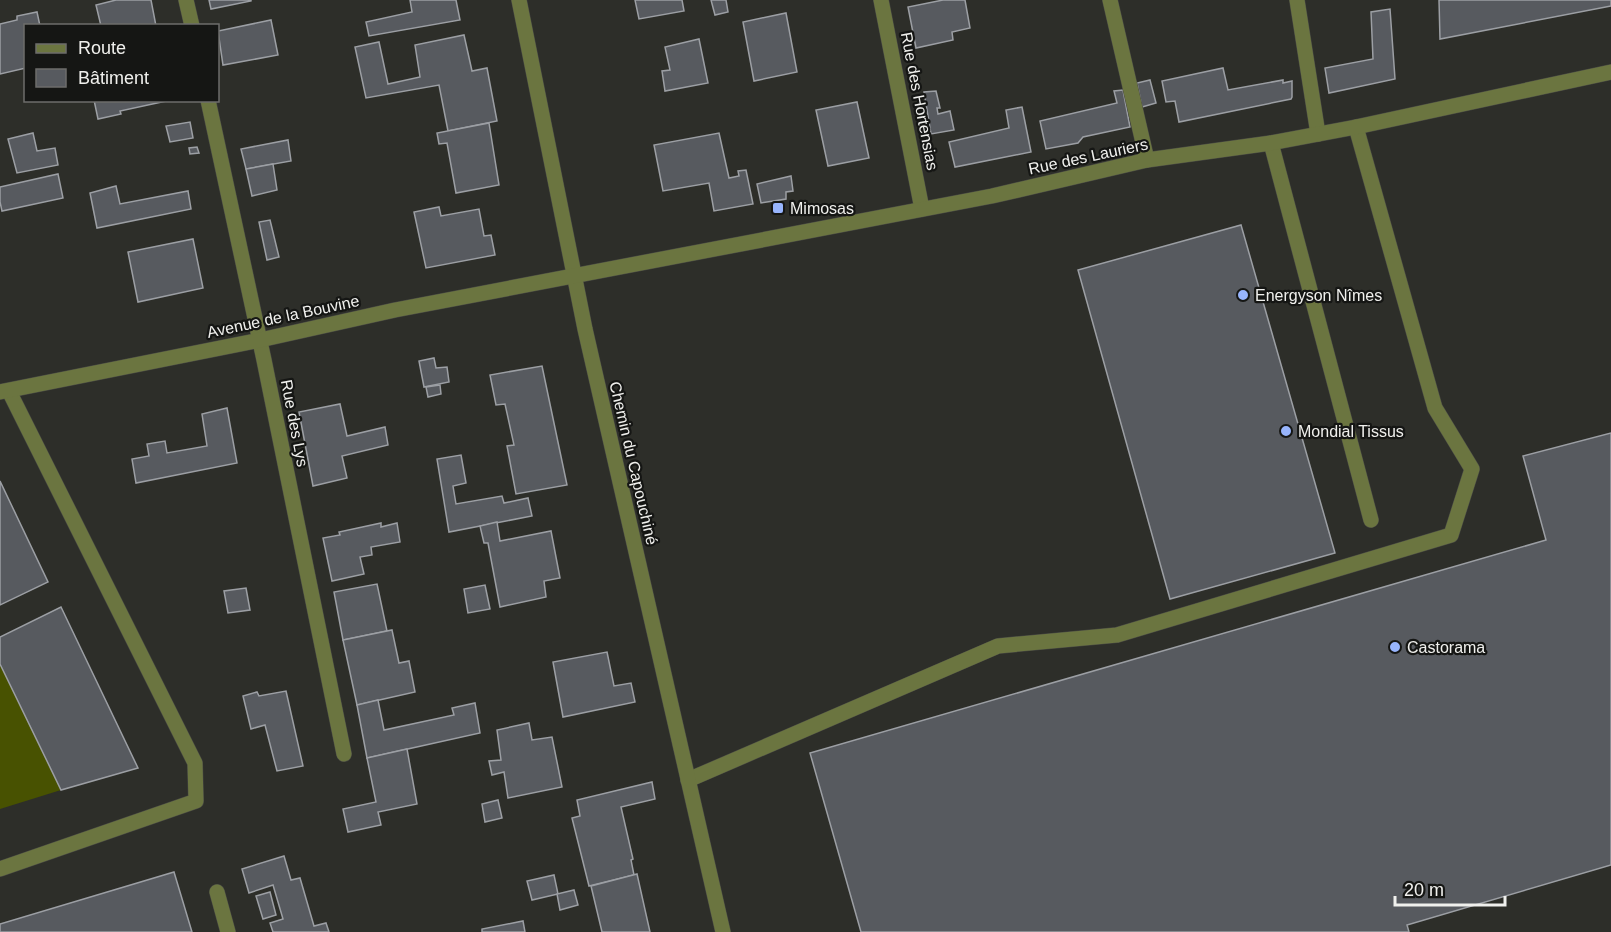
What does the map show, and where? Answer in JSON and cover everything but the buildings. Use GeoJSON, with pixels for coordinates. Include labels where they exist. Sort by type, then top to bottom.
{"type":"FeatureCollection","features":[{"type":"Feature","properties":{"kind":"street"},"geometry":{"type":"LineString","coordinates":[[186,0],[192,24]]}},
{"type":"Feature","properties":{"kind":"street","name":"Chemin du Capouchiné"},"geometry":{"type":"LineString","coordinates":[[519,0],[573,275],[723,932]]}},
{"type":"Feature","properties":{"kind":"street","name":"Rue des Hortensias"},"geometry":{"type":"LineString","coordinates":[[881,0],[922,209]]}},
{"type":"Feature","properties":{"kind":"street"},"geometry":{"type":"LineString","coordinates":[[1110,0],[1147,160]]}},
{"type":"Feature","properties":{"kind":"street"},"geometry":{"type":"LineString","coordinates":[[1297,0],[1318,134]]}},
{"type":"Feature","properties":{"kind":"street","name":"Rue des Lauriers"},"geometry":{"type":"LineString","coordinates":[[573,275],[992,196],[1147,160],[1271,143],[1356,127],[1611,72]]}},
{"type":"Feature","properties":{"kind":"street","name":"Rue des Lys"},"geometry":{"type":"LineString","coordinates":[[208,102],[260,340],[344,754]]}},
{"type":"Feature","properties":{"kind":"street"},"geometry":{"type":"LineString","coordinates":[[688,780],[998,646],[1117,635],[1451,535],[1472,469],[1435,408],[1356,127]]}},
{"type":"Feature","properties":{"kind":"street"},"geometry":{"type":"LineString","coordinates":[[1271,143],[1371,520]]}},
{"type":"Feature","properties":{"kind":"street","name":"Avenue de la Bouvine"},"geometry":{"type":"LineString","coordinates":[[4,391],[573,275]]}},
{"type":"Feature","properties":{"kind":"street"},"geometry":{"type":"LineString","coordinates":[[0,869],[196,801],[195,763],[4,391]]}},
{"type":"Feature","properties":{"kind":"street"},"geometry":{"type":"LineString","coordinates":[[217,892],[228,932]]}},
{"type":"Feature","properties":{"kind":"green space"},"geometry":{"type":"Polygon","coordinates":[[[0,664],[61,790],[0,809],[0,664]]]}},
{"type":"Feature","properties":{"kind":"place","name":"Mimosas"},"geometry":{"type":"Point","coordinates":[778,208]}},
{"type":"Feature","properties":{"kind":"place","name":"Energyson Nîmes"},"geometry":{"type":"Point","coordinates":[1243,295]}},
{"type":"Feature","properties":{"kind":"place","name":"Mondial Tissus"},"geometry":{"type":"Point","coordinates":[1286,431]}},
{"type":"Feature","properties":{"kind":"place","name":"Castorama"},"geometry":{"type":"Point","coordinates":[1395,647]}}]}
